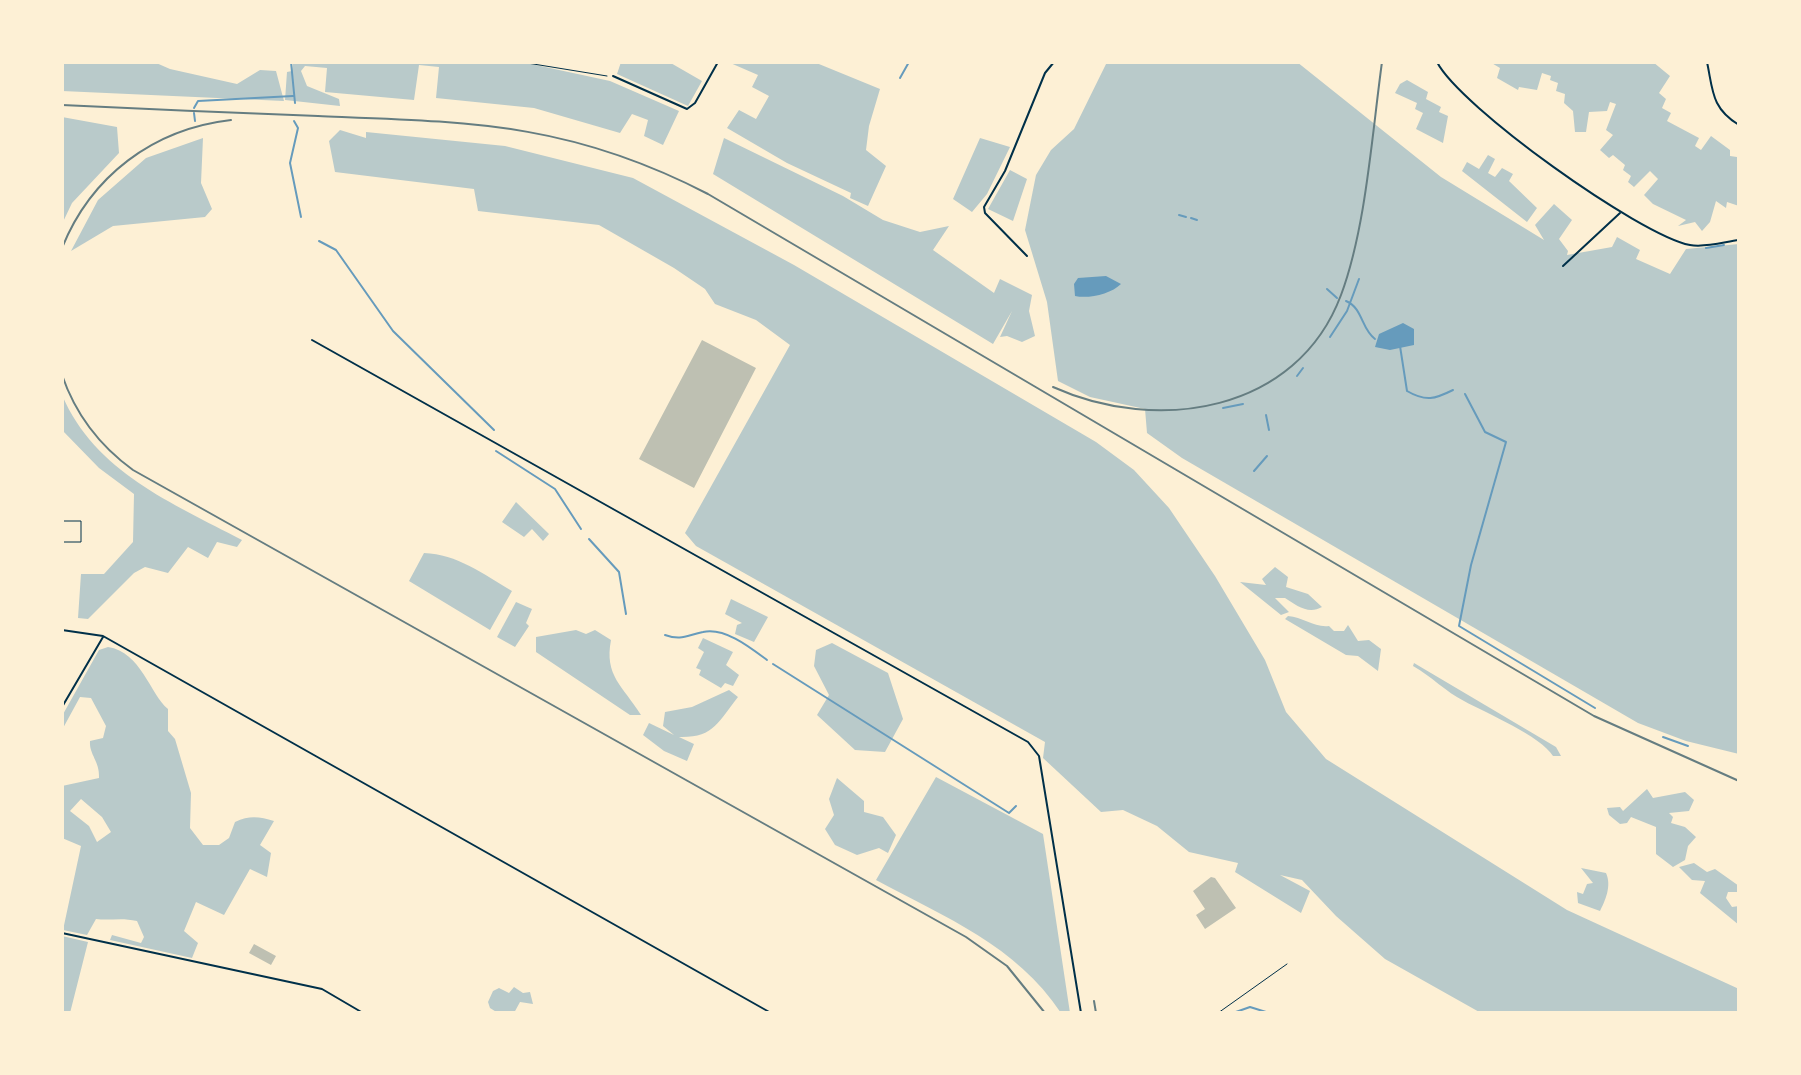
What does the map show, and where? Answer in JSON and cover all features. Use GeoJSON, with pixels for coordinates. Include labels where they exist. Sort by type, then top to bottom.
{"type":"FeatureCollection","features":[{"type":"Feature","properties":{"kind":"street"},"geometry":{"type":"LineString","coordinates":[[613,76],[687,109],[695,103],[718,62]]}},
{"type":"Feature","properties":{"kind":"street"},"geometry":{"type":"LineString","coordinates":[[1027,256],[985,213],[984,207],[1005,171],[1023,120],[1053,63],[1046,62]]}},
{"type":"Feature","properties":{"kind":"street"},"geometry":{"type":"LineString","coordinates":[[1437,62],[1459,92],[1621,212],[1688,245],[1739,240]]}},
{"type":"Feature","properties":{"kind":"street"},"geometry":{"type":"LineString","coordinates":[[1707,62],[1710,91],[1717,106],[1739,125]]}},
{"type":"Feature","properties":{"kind":"street"},"geometry":{"type":"LineString","coordinates":[[1563,266],[1621,212]]}},
{"type":"Feature","properties":{"kind":"street"},"geometry":{"type":"LineString","coordinates":[[312,340],[1034,747],[1039,756],[1081,1013]]}},
{"type":"Feature","properties":{"kind":"street"},"geometry":{"type":"LineString","coordinates":[[62,630],[103,636],[769,1012]]}},
{"type":"Feature","properties":{"kind":"street"},"geometry":{"type":"LineString","coordinates":[[62,707],[103,636]]}},
{"type":"Feature","properties":{"kind":"street"},"geometry":{"type":"LineString","coordinates":[[62,933],[322,989],[363,1013]]}},
{"type":"Feature","properties":{"kind":"lane"},"geometry":{"type":"LineString","coordinates":[[62,521],[81,521],[81,542],[62,542]]}},
{"type":"Feature","properties":{"kind":"lane"},"geometry":{"type":"LineString","coordinates":[[1218,1013],[1287,964]]}},
{"type":"Feature","properties":{"kind":"path"},"geometry":{"type":"LineString","coordinates":[[521,62],[613,76]]}},
{"type":"Feature","properties":{"kind":"shaded area"},"geometry":{"type":"Polygon","coordinates":[[[62,62],[154,62],[170,69],[237,84],[260,70],[276,71],[284,101],[62,91],[62,62]]]}},
{"type":"Feature","properties":{"kind":"shaded area"},"geometry":{"type":"Polygon","coordinates":[[[293,62],[522,62],[610,81],[679,111],[663,145],[644,136],[648,120],[632,114],[620,133],[534,108],[436,98],[439,67],[419,65],[414,100],[325,92],[327,68],[305,66],[301,71],[307,86],[339,99],[340,106],[285,100],[287,72],[292,71],[293,62]]]}},
{"type":"Feature","properties":{"kind":"shaded area"},"geometry":{"type":"Polygon","coordinates":[[[621,62],[669,62],[702,81],[688,106],[617,74],[621,62]]]}},
{"type":"Feature","properties":{"kind":"shaded area"},"geometry":{"type":"Polygon","coordinates":[[[728,62],[814,62],[880,89],[869,126],[866,150],[886,166],[868,206],[850,198],[851,193],[787,163],[727,128],[739,110],[756,119],[769,96],[752,87],[758,75],[728,62]]]}},
{"type":"Feature","properties":{"kind":"shaded area"},"geometry":{"type":"Polygon","coordinates":[[[1107,62],[1297,62],[1441,177],[1544,240],[1535,225],[1554,204],[1572,220],[1559,239],[1568,251],[1567,255],[1612,247],[1617,237],[1640,250],[1636,259],[1670,274],[1686,249],[1739,244],[1739,754],[1686,741],[1638,723],[1182,458],[1147,433],[1145,409],[1090,397],[1058,381],[1047,302],[1025,230],[1036,175],[1051,150],[1074,129],[1107,62]]]}},
{"type":"Feature","properties":{"kind":"shaded area"},"geometry":{"type":"Polygon","coordinates":[[[1490,62],[1653,62],[1670,76],[1659,93],[1666,99],[1662,108],[1671,113],[1667,121],[1699,138],[1695,146],[1701,150],[1711,136],[1730,150],[1730,156],[1737,157],[1739,152],[1739,206],[1727,202],[1726,208],[1716,201],[1710,222],[1702,231],[1695,222],[1678,226],[1686,220],[1653,204],[1644,195],[1658,179],[1650,171],[1634,187],[1628,182],[1631,176],[1623,170],[1625,165],[1613,155],[1609,158],[1600,150],[1613,135],[1606,130],[1616,104],[1610,102],[1607,111],[1589,112],[1586,132],[1575,132],[1573,111],[1564,103],[1565,94],[1556,91],[1558,83],[1550,80],[1551,76],[1542,73],[1537,90],[1519,87],[1518,90],[1497,78],[1500,68],[1490,62]]]}},
{"type":"Feature","properties":{"kind":"shaded area"},"geometry":{"type":"Polygon","coordinates":[[[1407,80],[1428,92],[1426,99],[1441,107],[1439,112],[1448,116],[1443,143],[1416,129],[1423,113],[1415,109],[1417,103],[1395,93],[1400,84],[1407,80]]]}},
{"type":"Feature","properties":{"kind":"shaded area"},"geometry":{"type":"Polygon","coordinates":[[[62,117],[117,127],[119,153],[72,203],[62,224],[62,117]]]}},
{"type":"Feature","properties":{"kind":"shaded area"},"geometry":{"type":"Polygon","coordinates":[[[340,130],[366,138],[366,132],[505,146],[633,178],[794,265],[1096,442],[1134,470],[1169,508],[1215,576],[1265,660],[1286,712],[1326,759],[1567,910],[1739,989],[1739,1013],[1481,1013],[1385,959],[1336,916],[1302,880],[1280,875],[1310,891],[1301,913],[1235,872],[1238,863],[1189,852],[1157,826],[1123,810],[1101,812],[1043,758],[1045,742],[696,546],[685,533],[790,345],[756,320],[715,304],[705,289],[599,225],[478,211],[474,189],[335,172],[329,141],[340,130]]]}},
{"type":"Feature","properties":{"kind":"shaded area"},"geometry":{"type":"Polygon","coordinates":[[[203,138],[201,183],[212,209],[205,217],[113,226],[71,251],[98,200],[146,158],[203,138]]]}},
{"type":"Feature","properties":{"kind":"shaded area"},"geometry":{"type":"Polygon","coordinates":[[[724,138],[843,196],[883,220],[920,232],[949,226],[933,250],[994,293],[1000,279],[1032,295],[1029,311],[1035,336],[1022,342],[1007,336],[1000,337],[1012,311],[993,344],[713,174],[724,138]]]}},
{"type":"Feature","properties":{"kind":"shaded area"},"geometry":{"type":"Polygon","coordinates":[[[980,138],[1010,147],[987,194],[972,212],[953,199],[980,138]]]}},
{"type":"Feature","properties":{"kind":"shaded area"},"geometry":{"type":"Polygon","coordinates":[[[1488,155],[1495,159],[1488,173],[1495,177],[1502,168],[1513,174],[1509,181],[1537,208],[1527,222],[1462,171],[1467,162],[1479,169],[1488,155]]]}},
{"type":"Feature","properties":{"kind":"shaded area"},"geometry":{"type":"Polygon","coordinates":[[[1010,170],[1027,179],[1013,221],[988,209],[1010,170]]]}},
{"type":"Feature","properties":{"kind":"shaded area"},"geometry":{"type":"Polygon","coordinates":[[[62,395],[76,422],[115,465],[163,498],[242,540],[237,547],[217,542],[208,558],[188,547],[168,573],[145,567],[134,573],[88,619],[78,618],[81,574],[104,574],[133,542],[134,494],[99,468],[62,430],[62,395]]]}},
{"type":"Feature","properties":{"kind":"shaded area"},"geometry":{"type":"Polygon","coordinates":[[[516,502],[549,534],[543,541],[532,529],[524,537],[502,522],[516,502]]]}},
{"type":"Feature","properties":{"kind":"shaded area"},"geometry":{"type":"Polygon","coordinates":[[[424,553],[459,561],[512,591],[490,630],[409,581],[424,553]]]}},
{"type":"Feature","properties":{"kind":"shaded area"},"geometry":{"type":"Polygon","coordinates":[[[1275,567],[1288,577],[1286,587],[1308,594],[1322,607],[1307,610],[1285,598],[1275,598],[1289,612],[1281,615],[1240,582],[1266,585],[1262,579],[1275,567]]]}},
{"type":"Feature","properties":{"kind":"shaded area"},"geometry":{"type":"Polygon","coordinates":[[[731,599],[768,617],[754,642],[735,634],[737,625],[742,623],[725,614],[731,599]]]}},
{"type":"Feature","properties":{"kind":"shaded area"},"geometry":{"type":"Polygon","coordinates":[[[516,602],[532,609],[526,623],[529,626],[515,647],[497,637],[516,602]]]}},
{"type":"Feature","properties":{"kind":"shaded area"},"geometry":{"type":"Polygon","coordinates":[[[1288,616],[1329,626],[1334,631],[1344,631],[1348,625],[1358,641],[1369,640],[1381,649],[1378,671],[1358,656],[1346,655],[1285,619],[1288,616]]]}},
{"type":"Feature","properties":{"kind":"shaded area"},"geometry":{"type":"Polygon","coordinates":[[[576,630],[586,634],[595,630],[611,640],[610,663],[613,672],[641,715],[630,715],[536,652],[536,637],[576,630]]]}},
{"type":"Feature","properties":{"kind":"shaded area"},"geometry":{"type":"Polygon","coordinates":[[[703,638],[733,652],[726,665],[739,675],[733,686],[725,683],[721,688],[699,675],[701,670],[696,668],[704,652],[698,648],[703,638]]]}},
{"type":"Feature","properties":{"kind":"shaded area"},"geometry":{"type":"Polygon","coordinates":[[[832,643],[888,673],[903,719],[885,752],[855,750],[817,715],[829,695],[814,666],[816,650],[832,643]]]}},
{"type":"Feature","properties":{"kind":"shaded area"},"geometry":{"type":"Polygon","coordinates":[[[108,647],[129,657],[168,709],[168,731],[175,739],[191,793],[190,828],[203,845],[219,845],[229,838],[235,822],[245,818],[274,821],[260,845],[271,853],[267,877],[250,869],[224,915],[196,902],[184,931],[198,943],[192,958],[110,940],[112,935],[141,943],[144,937],[137,921],[96,919],[87,935],[63,930],[81,846],[62,838],[62,786],[99,778],[90,741],[103,738],[106,726],[91,698],[80,697],[62,730],[62,716],[99,650],[108,647]],[[81,799],[70,811],[89,826],[97,842],[111,832],[102,817],[81,799]]]}},
{"type":"Feature","properties":{"kind":"shaded area"},"geometry":{"type":"Polygon","coordinates":[[[1414,663],[1556,747],[1561,756],[1553,756],[1525,733],[1457,697],[1413,666],[1414,663]]]}},
{"type":"Feature","properties":{"kind":"shaded area"},"geometry":{"type":"Polygon","coordinates":[[[729,690],[738,697],[714,727],[700,735],[679,737],[694,744],[687,761],[664,751],[643,735],[649,723],[674,735],[663,726],[665,712],[692,707],[729,690]]]}},
{"type":"Feature","properties":{"kind":"shaded area"},"geometry":{"type":"Polygon","coordinates":[[[936,777],[1043,834],[1070,1013],[1061,1013],[1023,969],[978,935],[876,880],[936,777]]]}},
{"type":"Feature","properties":{"kind":"shaded area"},"geometry":{"type":"Polygon","coordinates":[[[837,778],[864,801],[864,812],[883,817],[896,835],[888,853],[879,848],[857,855],[835,845],[825,829],[834,815],[829,799],[837,778]]]}},
{"type":"Feature","properties":{"kind":"shaded area"},"geometry":{"type":"Polygon","coordinates":[[[1647,789],[1653,798],[1685,792],[1694,800],[1689,811],[1669,813],[1673,817],[1671,823],[1685,827],[1696,837],[1688,846],[1685,860],[1673,867],[1656,854],[1656,827],[1631,817],[1627,823],[1620,824],[1609,815],[1607,808],[1620,807],[1623,811],[1647,789]]]}},
{"type":"Feature","properties":{"kind":"shaded area"},"geometry":{"type":"Polygon","coordinates":[[[1694,863],[1707,872],[1715,869],[1739,886],[1739,892],[1728,892],[1726,898],[1732,907],[1739,906],[1739,925],[1700,893],[1705,881],[1692,880],[1679,867],[1694,863]]]}},
{"type":"Feature","properties":{"kind":"shaded area"},"geometry":{"type":"Polygon","coordinates":[[[1581,868],[1606,873],[1608,888],[1600,911],[1578,903],[1577,892],[1583,894],[1587,884],[1593,883],[1581,868]]]}},
{"type":"Feature","properties":{"kind":"shaded area"},"geometry":{"type":"Polygon","coordinates":[[[62,936],[88,942],[70,1013],[62,1013],[62,936]]]}},
{"type":"Feature","properties":{"kind":"shaded area"},"geometry":{"type":"Polygon","coordinates":[[[514,987],[523,993],[530,992],[533,1004],[520,1002],[514,1013],[498,1013],[490,1008],[488,1002],[493,991],[499,988],[509,993],[514,987]]]}},
{"type":"Feature","properties":{"kind":"water"},"geometry":{"type":"Polygon","coordinates":[[[1106,276],[1121,284],[1100,295],[1075,296],[1074,284],[1078,278],[1106,276]]]}},
{"type":"Feature","properties":{"kind":"water"},"geometry":{"type":"Polygon","coordinates":[[[1403,323],[1414,329],[1414,345],[1390,350],[1375,347],[1379,334],[1403,323]]]}},
{"type":"Feature","properties":{"kind":"building"},"geometry":{"type":"Polygon","coordinates":[[[702,340],[756,368],[694,488],[639,459],[702,340]]]}},
{"type":"Feature","properties":{"kind":"building"},"geometry":{"type":"Polygon","coordinates":[[[1211,877],[1215,878],[1236,908],[1205,929],[1196,915],[1205,909],[1193,891],[1211,877]]]}},
{"type":"Feature","properties":{"kind":"building"},"geometry":{"type":"Polygon","coordinates":[[[254,944],[276,956],[271,965],[249,953],[254,944]]]}},
{"type":"Feature","properties":{"kind":"waterway"},"geometry":{"type":"LineString","coordinates":[[291,62],[295,103]]}},
{"type":"Feature","properties":{"kind":"waterway"},"geometry":{"type":"LineString","coordinates":[[900,78],[909,62]]}},
{"type":"Feature","properties":{"kind":"waterway"},"geometry":{"type":"LineString","coordinates":[[194,108],[198,101],[293,96]]}},
{"type":"Feature","properties":{"kind":"waterway"},"geometry":{"type":"LineString","coordinates":[[194,113],[195,121]]}},
{"type":"Feature","properties":{"kind":"waterway"},"geometry":{"type":"LineString","coordinates":[[294,121],[298,128],[290,163],[301,217]]}},
{"type":"Feature","properties":{"kind":"waterway"},"geometry":{"type":"LineString","coordinates":[[1179,215],[1186,217]]}},
{"type":"Feature","properties":{"kind":"waterway"},"geometry":{"type":"LineString","coordinates":[[1191,218],[1197,220]]}},
{"type":"Feature","properties":{"kind":"waterway"},"geometry":{"type":"LineString","coordinates":[[319,241],[336,250],[393,331],[494,430]]}},
{"type":"Feature","properties":{"kind":"waterway"},"geometry":{"type":"LineString","coordinates":[[1706,248],[1724,245]]}},
{"type":"Feature","properties":{"kind":"waterway"},"geometry":{"type":"LineString","coordinates":[[1330,337],[1347,311],[1359,279]]}},
{"type":"Feature","properties":{"kind":"waterway"},"geometry":{"type":"LineString","coordinates":[[1327,289],[1337,298]]}},
{"type":"Feature","properties":{"kind":"waterway"},"geometry":{"type":"LineString","coordinates":[[1346,301],[1356,308],[1375,339]]}},
{"type":"Feature","properties":{"kind":"waterway"},"geometry":{"type":"LineString","coordinates":[[1400,346],[1407,391],[1430,398],[1453,390]]}},
{"type":"Feature","properties":{"kind":"waterway"},"geometry":{"type":"LineString","coordinates":[[1297,376],[1303,368]]}},
{"type":"Feature","properties":{"kind":"waterway"},"geometry":{"type":"LineString","coordinates":[[1465,394],[1485,432],[1506,442],[1471,565],[1459,626],[1595,708]]}},
{"type":"Feature","properties":{"kind":"waterway"},"geometry":{"type":"LineString","coordinates":[[1223,408],[1243,404]]}},
{"type":"Feature","properties":{"kind":"waterway"},"geometry":{"type":"LineString","coordinates":[[1266,415],[1269,430]]}},
{"type":"Feature","properties":{"kind":"waterway"},"geometry":{"type":"LineString","coordinates":[[496,451],[555,489],[581,529]]}},
{"type":"Feature","properties":{"kind":"waterway"},"geometry":{"type":"LineString","coordinates":[[1254,471],[1267,456]]}},
{"type":"Feature","properties":{"kind":"waterway"},"geometry":{"type":"LineString","coordinates":[[589,539],[619,572],[626,614]]}},
{"type":"Feature","properties":{"kind":"waterway"},"geometry":{"type":"LineString","coordinates":[[665,635],[680,637],[711,631],[720,633],[767,660]]}},
{"type":"Feature","properties":{"kind":"waterway"},"geometry":{"type":"LineString","coordinates":[[773,664],[1009,813],[1016,806]]}},
{"type":"Feature","properties":{"kind":"waterway"},"geometry":{"type":"LineString","coordinates":[[1663,737],[1688,746]]}},
{"type":"Feature","properties":{"kind":"waterway"},"geometry":{"type":"LineString","coordinates":[[1233,1013],[1250,1007],[1266,1012]]}},
{"type":"Feature","properties":{"kind":"railway"},"geometry":{"type":"LineString","coordinates":[[1053,387],[1093,401],[1136,409],[1178,410],[1220,403],[1258,388],[1292,366],[1320,335],[1341,295],[1350,269],[1367,180],[1382,62]]}},
{"type":"Feature","properties":{"kind":"railway"},"geometry":{"type":"LineString","coordinates":[[62,105],[472,124],[564,139],[658,170],[708,194],[1594,716],[1739,781]]}},
{"type":"Feature","properties":{"kind":"railway"},"geometry":{"type":"LineString","coordinates":[[62,248],[74,222],[90,199],[128,160],[176,134],[231,120]]}},
{"type":"Feature","properties":{"kind":"railway"},"geometry":{"type":"LineString","coordinates":[[62,375],[90,428],[133,470],[966,937],[1007,966],[1045,1013]]}},
{"type":"Feature","properties":{"kind":"railway"},"geometry":{"type":"LineString","coordinates":[[1094,1001],[1096,1013]]}}]}
